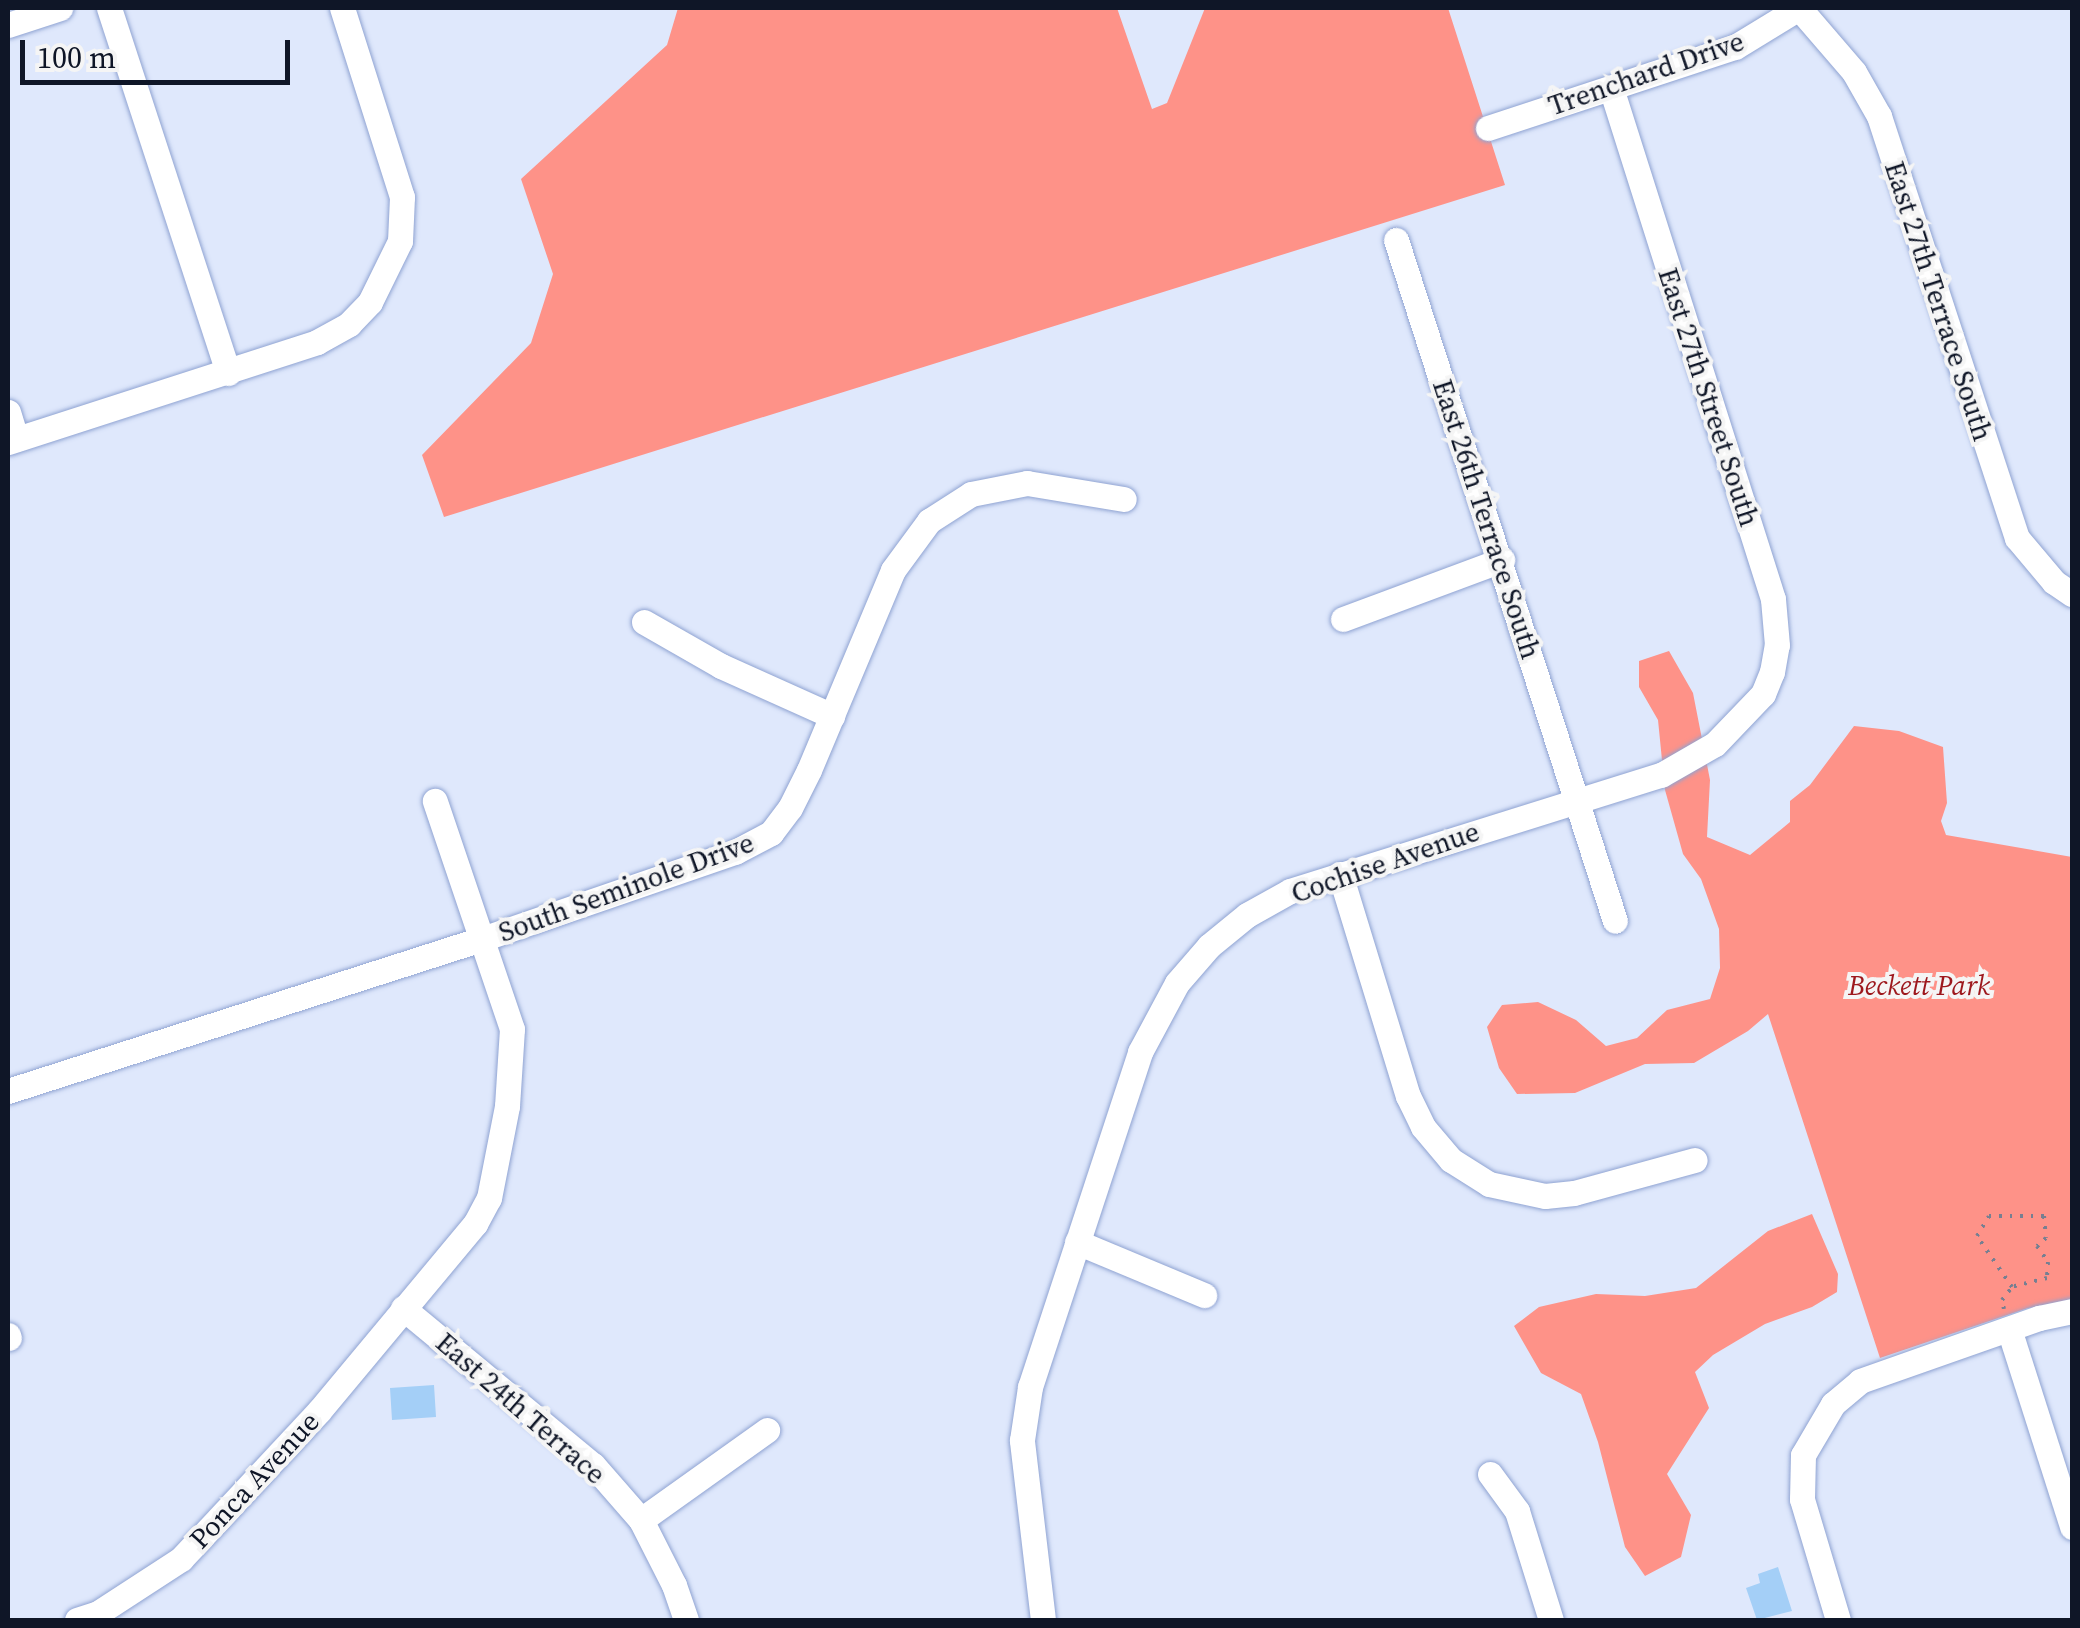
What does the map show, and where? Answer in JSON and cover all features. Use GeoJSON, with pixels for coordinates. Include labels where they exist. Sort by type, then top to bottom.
{"type":"FeatureCollection","features":[{"type":"Feature","properties":{"kind":"street"},"geometry":{"type":"LineString","coordinates":[[8,25],[60,8]]}},
{"type":"Feature","properties":{"kind":"street"},"geometry":{"type":"LineString","coordinates":[[109,8],[228,373]]}},
{"type":"Feature","properties":{"kind":"street"},"geometry":{"type":"LineString","coordinates":[[8,412],[12,440],[228,373],[317,342],[349,324],[382,282],[400,240],[402,197],[342,8]]}},
{"type":"Feature","properties":{"kind":"street","name":"Trenchard Drive"},"geometry":{"type":"LineString","coordinates":[[1488,128],[1736,47],[1799,8]]}},
{"type":"Feature","properties":{"kind":"street","name":"East 27th Terrace South"},"geometry":{"type":"LineString","coordinates":[[1799,8],[1854,72],[1879,116],[2017,538],[2054,582],[2072,594]]}},
{"type":"Feature","properties":{"kind":"street","name":"East 27th Street South"},"geometry":{"type":"LineString","coordinates":[[1611,88],[1773,598],[1775,659],[1763,694],[1753,706]]}},
{"type":"Feature","properties":{"kind":"street","name":"East 26th Terrace South"},"geometry":{"type":"LineString","coordinates":[[1396,240],[1615,921]]}},
{"type":"Feature","properties":{"kind":"street","name":"South Seminole Drive"},"geometry":{"type":"LineString","coordinates":[[8,1090],[482,939],[735,852],[771,833],[790,808],[894,570],[929,521],[972,494],[1027,483],[1124,500]]}},
{"type":"Feature","properties":{"kind":"street"},"geometry":{"type":"LineString","coordinates":[[1342,619],[1502,560]]}},
{"type":"Feature","properties":{"kind":"street"},"geometry":{"type":"LineString","coordinates":[[644,622],[721,666],[832,716]]}},
{"type":"Feature","properties":{"kind":"street","name":"Cochise Avenue"},"geometry":{"type":"LineString","coordinates":[[1043,1620],[1022,1440],[1030,1387],[1140,1052],[1177,982],[1209,946],[1247,915],[1290,891],[1574,799],[1661,775],[1715,744],[1753,706]]}},
{"type":"Feature","properties":{"kind":"street"},"geometry":{"type":"LineString","coordinates":[[435,800],[482,939]]}},
{"type":"Feature","properties":{"kind":"street"},"geometry":{"type":"LineString","coordinates":[[1340,874],[1408,1096],[1423,1127],[1451,1160],[1489,1184],[1545,1196],[1574,1193],[1695,1160]]}},
{"type":"Feature","properties":{"kind":"street","name":"Ponca Avenue"},"geometry":{"type":"LineString","coordinates":[[77,1620],[98,1613],[181,1559],[319,1411],[475,1224],[489,1198],[507,1106],[512,1029],[482,939]]}},
{"type":"Feature","properties":{"kind":"street"},"geometry":{"type":"LineString","coordinates":[[1077,1242],[1204,1295]]}},
{"type":"Feature","properties":{"kind":"street","name":"East 24th Terrace"},"geometry":{"type":"LineString","coordinates":[[403,1308],[592,1465],[641,1520],[674,1586],[686,1620]]}},
{"type":"Feature","properties":{"kind":"street"},"geometry":{"type":"LineString","coordinates":[[1838,1620],[1802,1499],[1804,1456],[1817,1425],[1832,1404],[1860,1382],[2010,1328],[2072,1311]]}},
{"type":"Feature","properties":{"kind":"street"},"geometry":{"type":"LineString","coordinates":[[2010,1328],[2072,1527]]}},
{"type":"Feature","properties":{"kind":"street"},"geometry":{"type":"LineString","coordinates":[[641,1520],[767,1430]]}},
{"type":"Feature","properties":{"kind":"street"},"geometry":{"type":"LineString","coordinates":[[1490,1474],[1518,1511],[1552,1620]]}},
{"type":"Feature","properties":{"kind":"path"},"geometry":{"type":"LineString","coordinates":[[2010,1328],[2002,1300],[2012,1287],[2047,1278],[2048,1262],[2037,1246],[2046,1238],[2044,1216],[1988,1216],[1978,1236],[2012,1287]]}},
{"type":"Feature","properties":{"kind":"green space"},"geometry":{"type":"Polygon","coordinates":[[[678,8],[1117,8],[1152,109],[1167,103],[1205,8],[1448,8],[1505,185],[444,517],[422,455],[531,343],[553,274],[521,179],[667,45],[678,8]]]}},
{"type":"Feature","properties":{"kind":"green space","name":"Beckett Park"},"geometry":{"type":"Polygon","coordinates":[[[1669,651],[1693,693],[1710,780],[1707,837],[1750,855],[1790,822],[1790,801],[1810,785],[1854,726],[1899,731],[1943,747],[1947,803],[1941,821],[1946,835],[2072,857],[2072,1302],[2028,1308],[1880,1358],[1768,1014],[1748,1031],[1694,1063],[1645,1064],[1575,1093],[1517,1094],[1499,1068],[1487,1027],[1502,1005],[1538,1002],[1576,1020],[1606,1046],[1637,1038],[1667,1010],[1710,999],[1720,968],[1719,929],[1701,879],[1683,854],[1665,790],[1658,720],[1639,687],[1639,661],[1669,651]]]}},
{"type":"Feature","properties":{"kind":"green space"},"geometry":{"type":"Polygon","coordinates":[[[1812,1214],[1838,1274],[1837,1292],[1812,1307],[1765,1324],[1713,1355],[1695,1372],[1709,1408],[1667,1474],[1691,1515],[1681,1557],[1645,1576],[1625,1547],[1598,1442],[1581,1394],[1541,1373],[1514,1326],[1539,1307],[1596,1294],[1645,1296],[1696,1288],[1768,1231],[1812,1214]]]}},
{"type":"Feature","properties":{"kind":"building"},"geometry":{"type":"Polygon","coordinates":[[[434,1385],[436,1417],[392,1420],[390,1388],[434,1385]]]}},
{"type":"Feature","properties":{"kind":"building"},"geometry":{"type":"Polygon","coordinates":[[[1778,1567],[1792,1611],[1757,1620],[1746,1588],[1760,1583],[1758,1574],[1778,1567]]]}}]}
